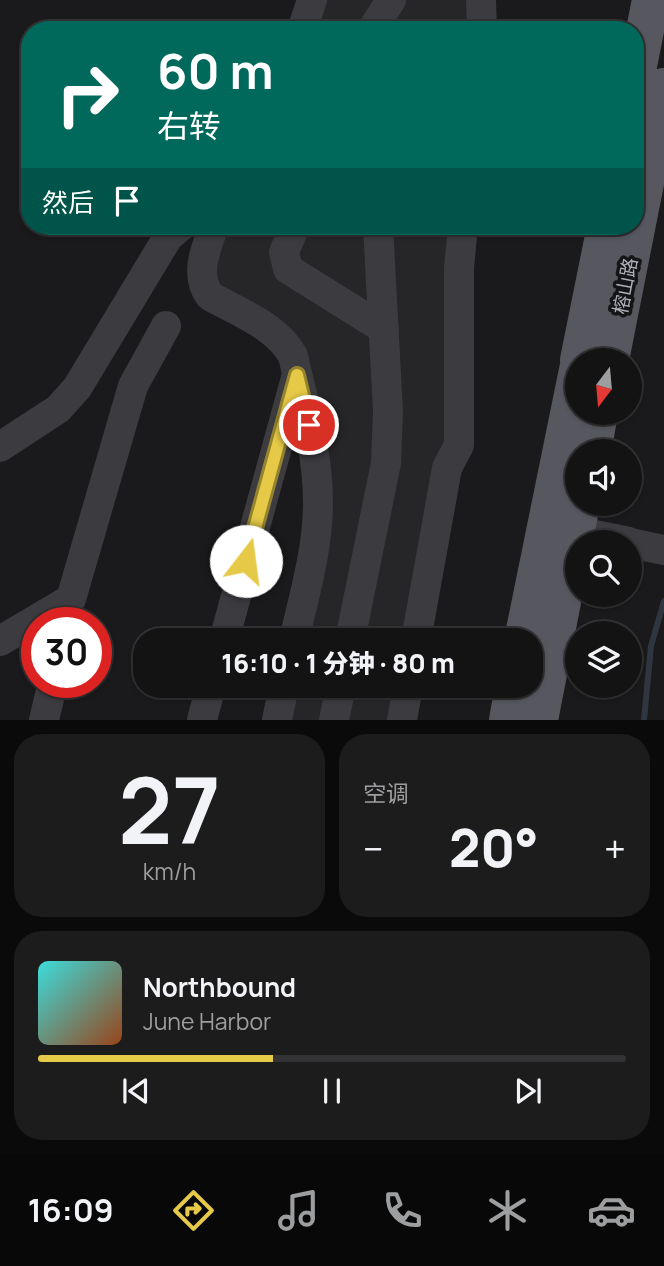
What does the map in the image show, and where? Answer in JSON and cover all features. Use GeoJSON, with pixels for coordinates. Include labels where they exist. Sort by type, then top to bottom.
{"type":"FeatureCollection","features":[{"type":"Feature","properties":{"kind":"main road"},"geometry":{"type":"LineString","coordinates":[[644,35],[651,0]]}},
{"type":"Feature","properties":{"kind":"main road","name":"榕山路"},"geometry":{"type":"LineString","coordinates":[[644,188],[664,87]]}},
{"type":"Feature","properties":{"kind":"main road","name":"榕山路"},"geometry":{"type":"LineString","coordinates":[[581,348],[604,235]]}},
{"type":"Feature","properties":{"kind":"main road","name":"榕山路"},"geometry":{"type":"LineString","coordinates":[[612,348],[635,235]]}},
{"type":"Feature","properties":{"kind":"main road"},"geometry":{"type":"LineString","coordinates":[[525,628],[567,425]]}},
{"type":"Feature","properties":{"kind":"main road"},"geometry":{"type":"LineString","coordinates":[[539,720],[579,517]]}},
{"type":"Feature","properties":{"kind":"main road"},"geometry":{"type":"LineString","coordinates":[[508,720],[512,698]]}},
{"type":"Feature","properties":{"kind":"street"},"geometry":{"type":"LineString","coordinates":[[305,21],[312,0]]}},
{"type":"Feature","properties":{"kind":"street"},"geometry":{"type":"LineString","coordinates":[[378,21],[391,0]]}},
{"type":"Feature","properties":{"kind":"street"},"geometry":{"type":"LineString","coordinates":[[481,0],[482,21]]}},
{"type":"Feature","properties":{"kind":"street"},"geometry":{"type":"LineString","coordinates":[[0,447],[58,410],[78,388],[170,235]]}},
{"type":"Feature","properties":{"kind":"street"},"geometry":{"type":"LineString","coordinates":[[212,235],[202,270],[205,289],[210,296],[271,331],[286,343],[293,356],[315,450],[318,505],[313,551],[297,628]]}},
{"type":"Feature","properties":{"kind":"street"},"geometry":{"type":"LineString","coordinates":[[291,235],[284,252],[288,269],[384,329]]}},
{"type":"Feature","properties":{"kind":"street"},"geometry":{"type":"LineString","coordinates":[[352,628],[386,463],[388,411],[379,235]]}},
{"type":"Feature","properties":{"kind":"street"},"geometry":{"type":"LineString","coordinates":[[418,628],[447,468],[459,445],[459,268],[463,235]]}},
{"type":"Feature","properties":{"kind":"street"},"geometry":{"type":"LineString","coordinates":[[70,607],[133,386],[166,326]]}},
{"type":"Feature","properties":{"kind":"street"},"geometry":{"type":"LineString","coordinates":[[227,628],[297,375]]}},
{"type":"Feature","properties":{"kind":"street"},"geometry":{"type":"LineString","coordinates":[[579,517],[604,530]]}},
{"type":"Feature","properties":{"kind":"street"},"geometry":{"type":"LineString","coordinates":[[642,546],[664,550]]}},
{"type":"Feature","properties":{"kind":"street"},"geometry":{"type":"LineString","coordinates":[[0,641],[21,632]]}},
{"type":"Feature","properties":{"kind":"street"},"geometry":{"type":"LineString","coordinates":[[44,720],[49,698]]}},
{"type":"Feature","properties":{"kind":"street"},"geometry":{"type":"LineString","coordinates":[[202,720],[208,698]]}},
{"type":"Feature","properties":{"kind":"street"},"geometry":{"type":"LineString","coordinates":[[277,720],[282,698]]}},
{"type":"Feature","properties":{"kind":"street"},"geometry":{"type":"LineString","coordinates":[[334,720],[339,698]]}},
{"type":"Feature","properties":{"kind":"street"},"geometry":{"type":"LineString","coordinates":[[402,720],[406,698]]}},
{"type":"Feature","properties":{"kind":"shaded area"},"geometry":{"type":"Polygon","coordinates":[[[312,0],[481,0],[482,21],[305,21],[312,0]]]}},
{"type":"Feature","properties":{"kind":"shaded area"},"geometry":{"type":"Polygon","coordinates":[[[213,235],[463,235],[459,445],[419,628],[297,628],[313,551],[293,356],[210,296],[213,235]]]}},
{"type":"Feature","properties":{"kind":"shaded area"},"geometry":{"type":"Polygon","coordinates":[[[282,698],[406,698],[402,720],[277,720],[282,698]]]}},
{"type":"Feature","properties":{"kind":"waterway"},"geometry":{"type":"LineString","coordinates":[[644,720],[651,646],[664,601]]}},
{"type":"Feature","properties":{"kind":"route"},"geometry":{"type":"LineString","coordinates":[[246,561],[297,375],[309,425]]}}]}
